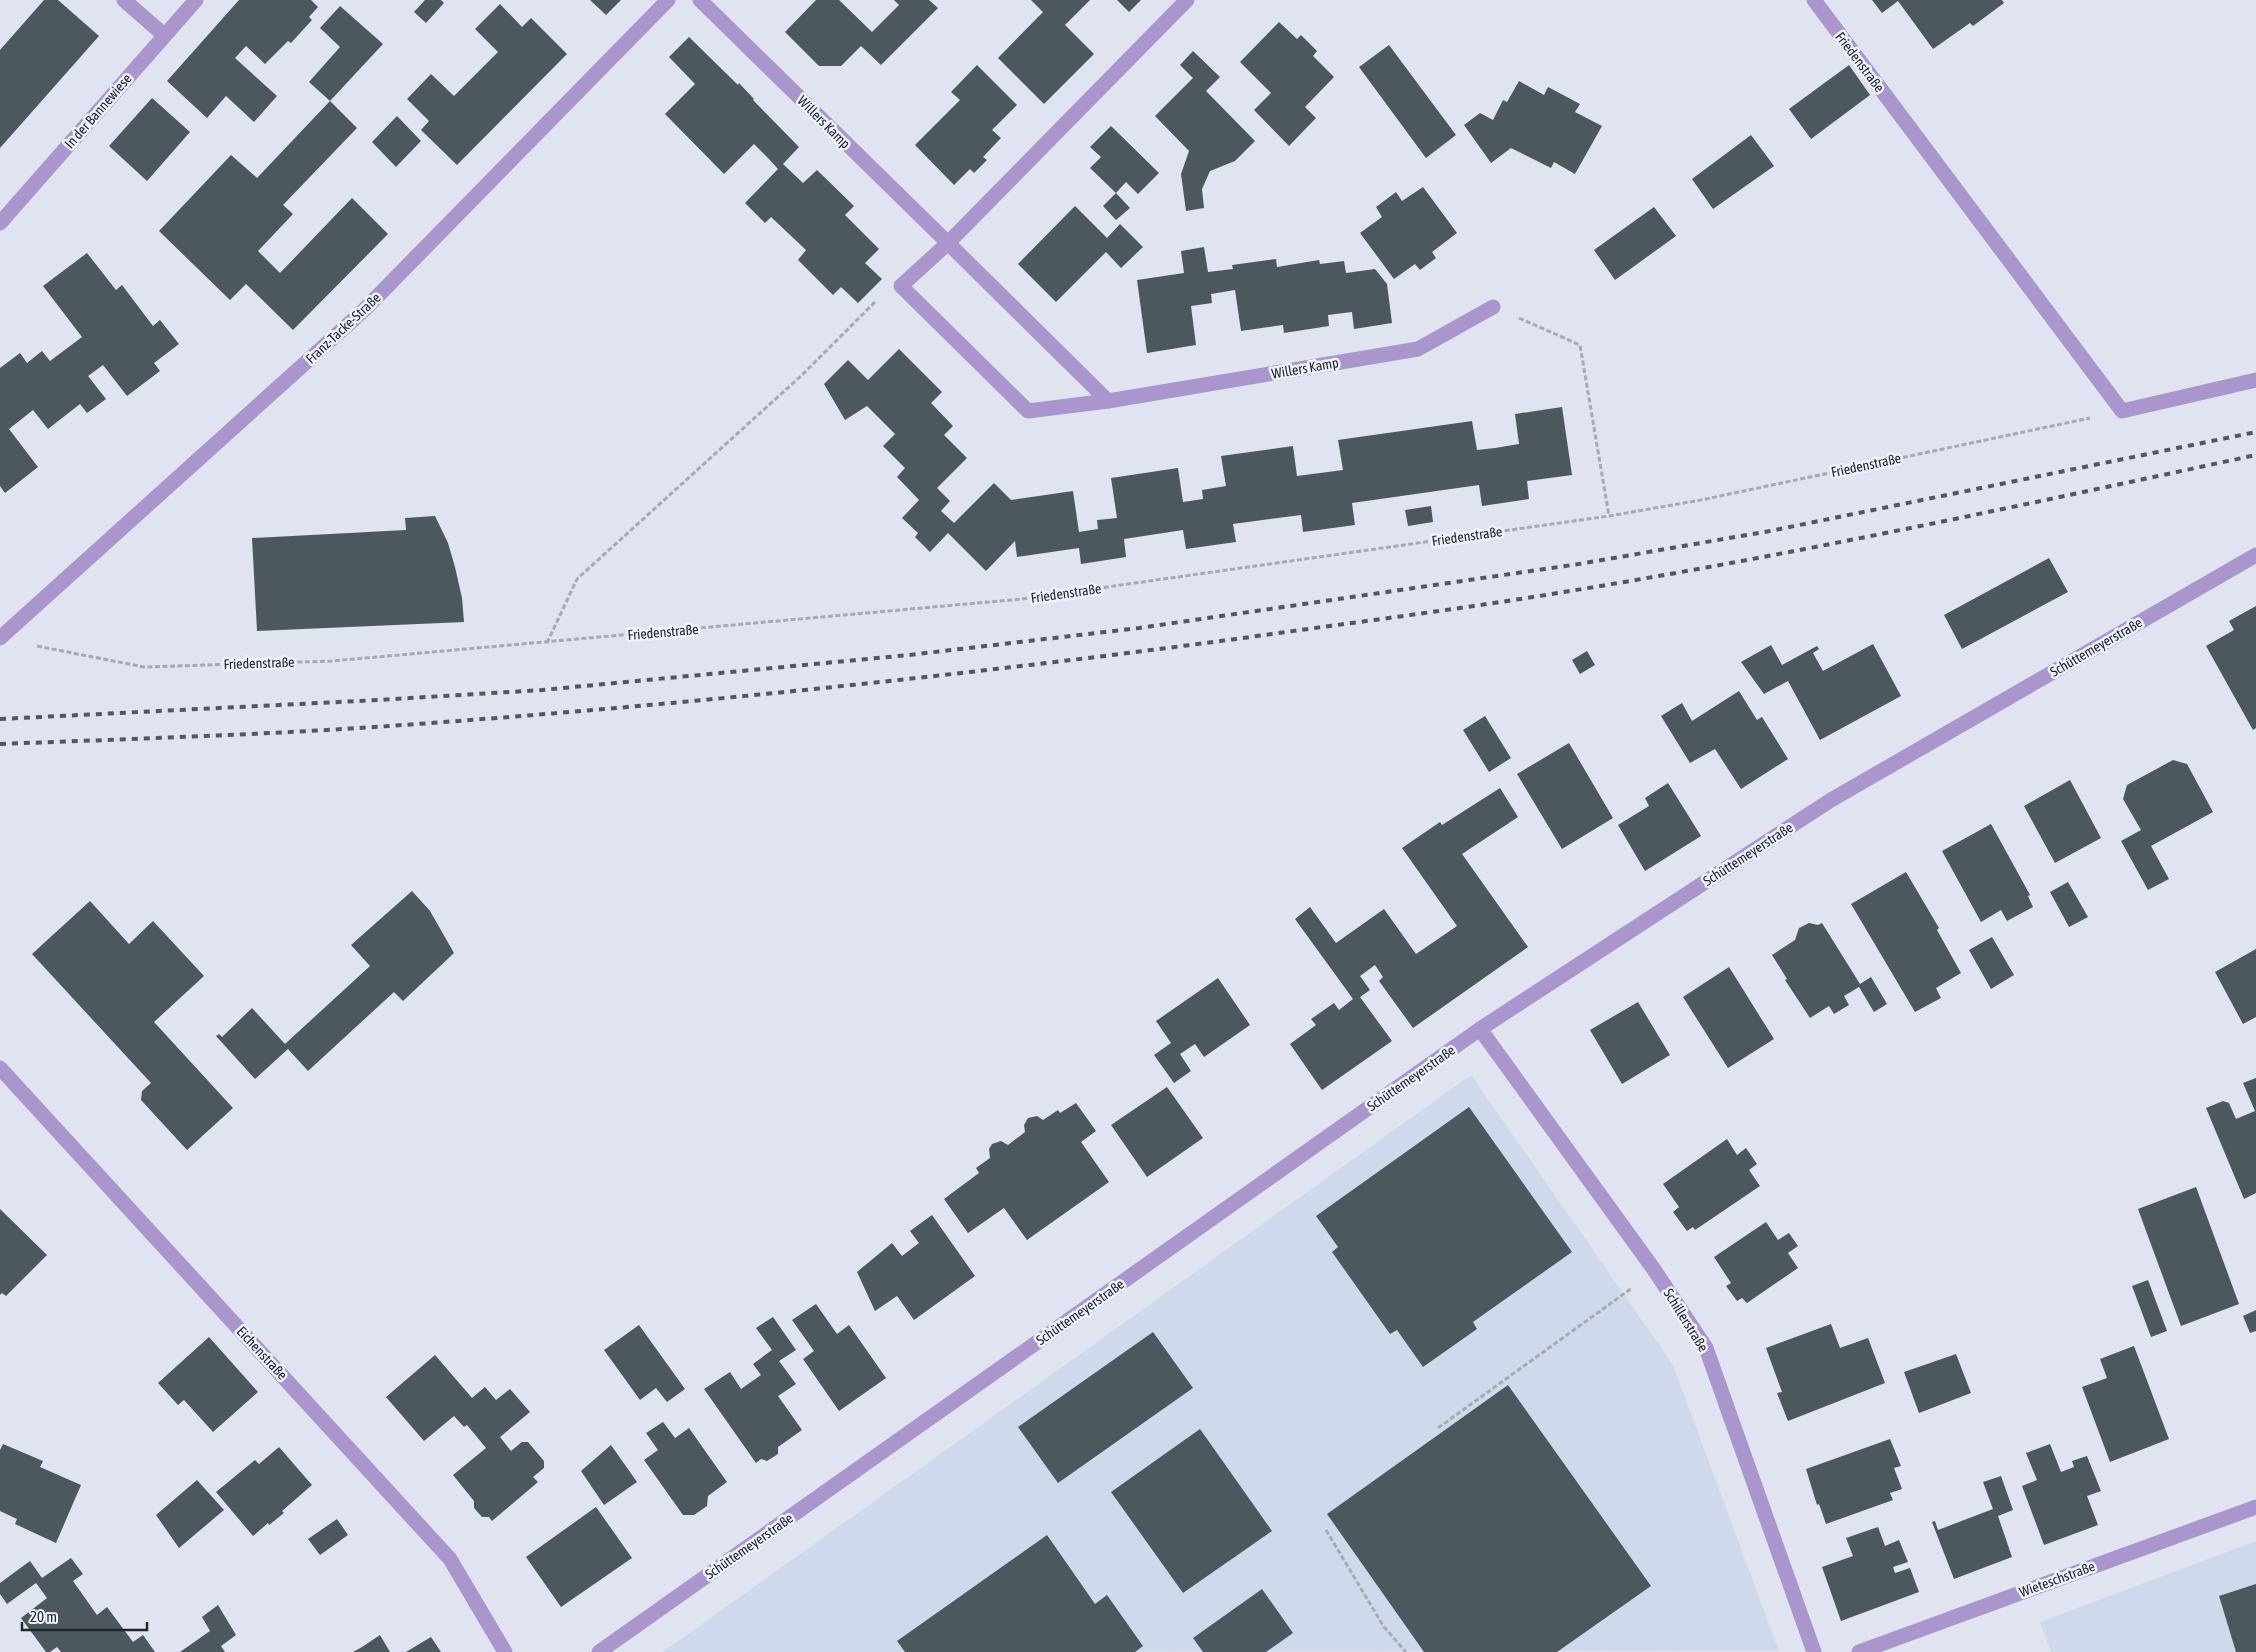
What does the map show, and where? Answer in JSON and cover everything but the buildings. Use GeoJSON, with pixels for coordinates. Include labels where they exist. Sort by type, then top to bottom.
{"type":"FeatureCollection","features":[{"type":"Feature","properties":{"kind":"street"},"geometry":{"type":"LineString","coordinates":[[124,0],[164,35]]}},
{"type":"Feature","properties":{"kind":"street","name":"In der Bannewiese"},"geometry":{"type":"LineString","coordinates":[[0,222],[196,0]]}},
{"type":"Feature","properties":{"kind":"street","name":"Franz-Tacke-Straße"},"geometry":{"type":"LineString","coordinates":[[0,638],[364,310],[668,0]]}},
{"type":"Feature","properties":{"kind":"street","name":"Willers Kamp"},"geometry":{"type":"LineString","coordinates":[[700,0],[1108,401]]}},
{"type":"Feature","properties":{"kind":"street"},"geometry":{"type":"LineString","coordinates":[[901,286],[948,243],[1187,0]]}},
{"type":"Feature","properties":{"kind":"street","name":"Friedenstraße"},"geometry":{"type":"LineString","coordinates":[[1814,0],[2122,411]]}},
{"type":"Feature","properties":{"kind":"street","name":"Willers Kamp"},"geometry":{"type":"LineString","coordinates":[[901,286],[1028,412],[1108,401],[1418,348],[1493,307]]}},
{"type":"Feature","properties":{"kind":"street"},"geometry":{"type":"LineString","coordinates":[[2122,411],[2256,380]]}},
{"type":"Feature","properties":{"kind":"street","name":"Schüttemeyerstraße"},"geometry":{"type":"LineString","coordinates":[[598,1652],[1480,1029],[1831,800],[2256,555]]}},
{"type":"Feature","properties":{"kind":"street","name":"Schillerstraße"},"geometry":{"type":"LineString","coordinates":[[1480,1029],[1655,1271],[1706,1348],[1814,1652]]}},
{"type":"Feature","properties":{"kind":"street","name":"Eichenstraße"},"geometry":{"type":"LineString","coordinates":[[0,1068],[450,1559],[504,1652]]}},
{"type":"Feature","properties":{"kind":"street","name":"Wieteschstraße"},"geometry":{"type":"LineString","coordinates":[[1859,1652],[2256,1507]]}},
{"type":"Feature","properties":{"kind":"path"},"geometry":{"type":"LineString","coordinates":[[547,643],[577,579],[802,375],[884,292],[901,286]]}},
{"type":"Feature","properties":{"kind":"path"},"geometry":{"type":"LineString","coordinates":[[1493,307],[1580,345],[1609,516]]}},
{"type":"Feature","properties":{"kind":"path","name":"Friedenstraße"},"geometry":{"type":"LineString","coordinates":[[29,644],[144,667],[332,662],[1022,600],[1609,516],[1702,500],[2122,411]]}},
{"type":"Feature","properties":{"kind":"path"},"geometry":{"type":"LineString","coordinates":[[1438,1428],[1655,1271]]}},
{"type":"Feature","properties":{"kind":"path"},"geometry":{"type":"LineString","coordinates":[[1326,1530],[1384,1628],[1406,1652]]}},
{"type":"Feature","properties":{"kind":"shaded area"},"geometry":{"type":"Polygon","coordinates":[[[1471,1075],[1673,1365],[1779,1651],[663,1652],[1471,1075]]]}},
{"type":"Feature","properties":{"kind":"shaded area"},"geometry":{"type":"Polygon","coordinates":[[[2256,1541],[2256,1652],[2051,1652],[2040,1622],[2256,1541]]]}},
{"type":"Feature","properties":{"kind":"railway"},"geometry":{"type":"LineString","coordinates":[[0,719],[542,690],[909,655],[1139,628],[1579,564],[1770,531],[2256,432]]}},
{"type":"Feature","properties":{"kind":"railway"},"geometry":{"type":"LineString","coordinates":[[0,744],[292,732],[496,718],[816,689],[1136,652],[1455,609],[1667,575],[1920,526],[2256,455]]}}]}
